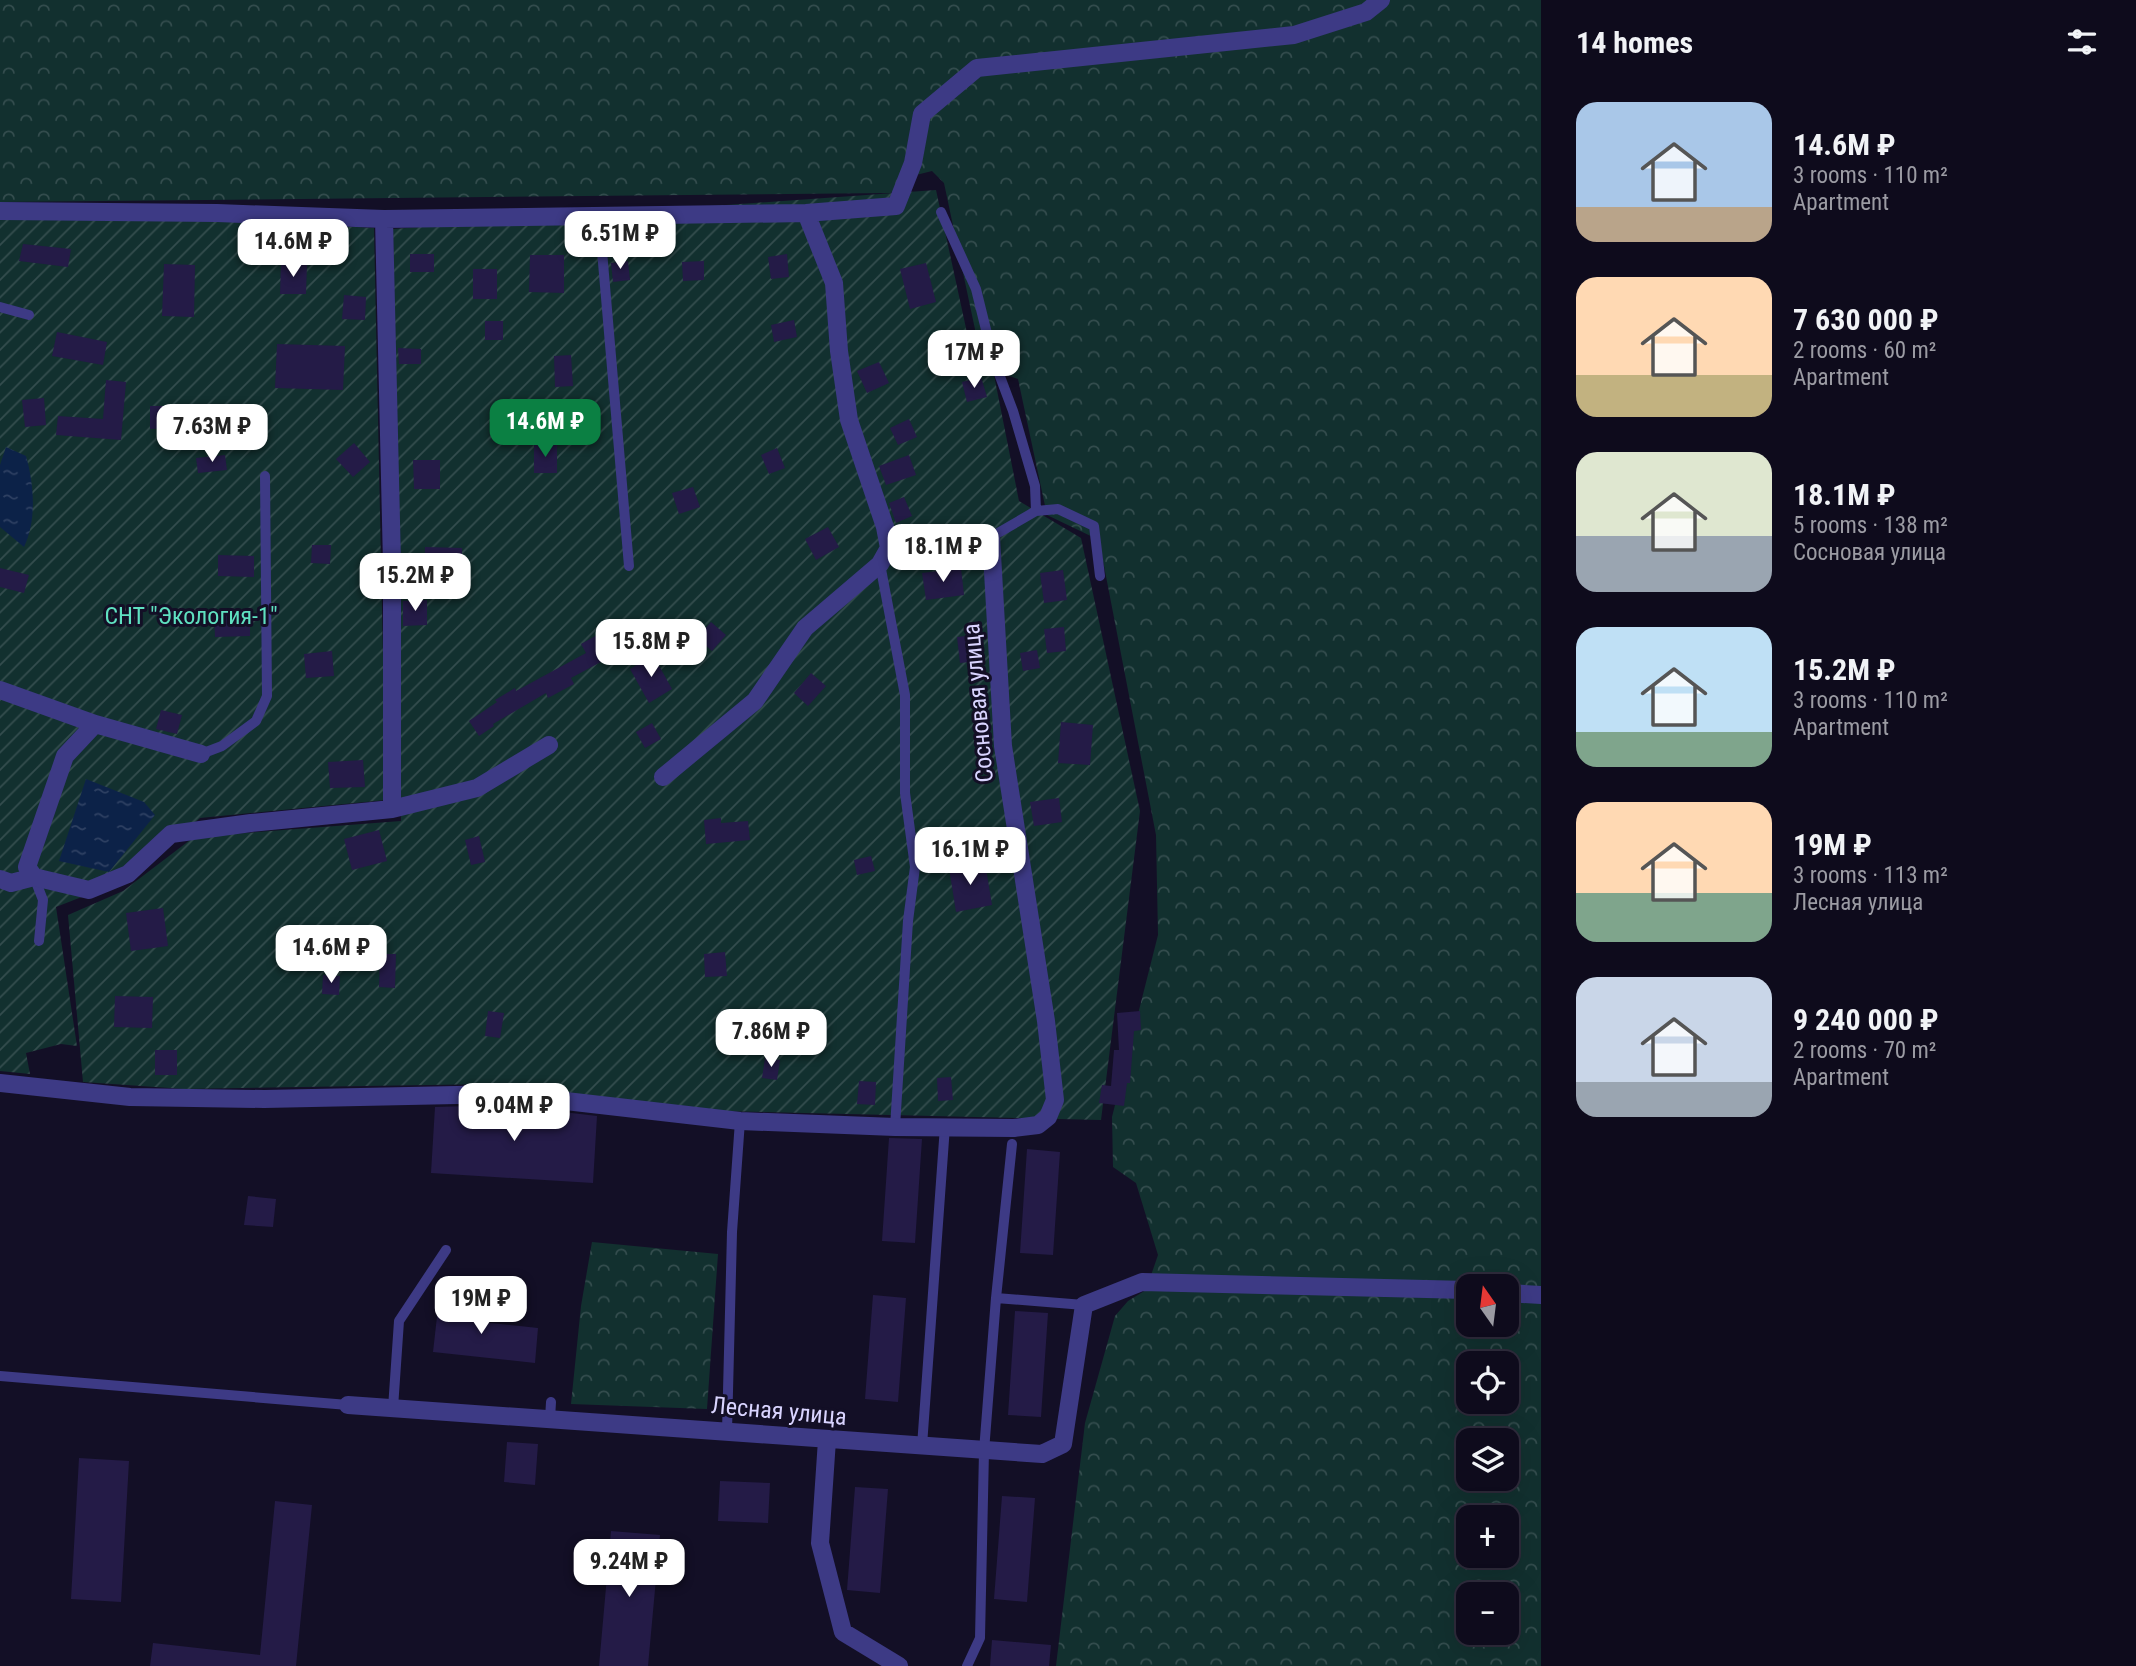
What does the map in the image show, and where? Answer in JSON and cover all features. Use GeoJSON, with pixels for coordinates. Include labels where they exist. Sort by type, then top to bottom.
{"type":"FeatureCollection","features":[{"type":"Feature","properties":{"kind":"street"},"geometry":{"type":"LineString","coordinates":[[0,211],[216,213],[384,219],[806,213],[896,206],[913,163],[922,114],[977,68],[1294,36],[1366,12],[1381,0]]}},
{"type":"Feature","properties":{"kind":"street"},"geometry":{"type":"LineString","coordinates":[[663,777],[755,701],[805,628],[880,564],[889,548],[885,527],[849,420],[839,351],[834,284],[806,213]]}},
{"type":"Feature","properties":{"kind":"street"},"geometry":{"type":"LineString","coordinates":[[384,219],[392,564],[392,809]]}},
{"type":"Feature","properties":{"kind":"street"},"geometry":{"type":"LineString","coordinates":[[889,548],[938,546],[991,537]]}},
{"type":"Feature","properties":{"kind":"street","name":"Сосновая улица"},"geometry":{"type":"LineString","coordinates":[[0,1083],[130,1097],[264,1099],[505,1094],[740,1121],[895,1127],[945,1126],[1013,1136],[1038,1125],[1048,1117],[1055,1100],[1046,1021],[1003,746],[991,537]]}},
{"type":"Feature","properties":{"kind":"street"},"geometry":{"type":"LineString","coordinates":[[0,690],[95,724],[201,754]]}},
{"type":"Feature","properties":{"kind":"street"},"geometry":{"type":"LineString","coordinates":[[34,877],[27,867],[65,756],[95,724]]}},
{"type":"Feature","properties":{"kind":"street"},"geometry":{"type":"LineString","coordinates":[[0,879],[11,883],[34,877],[89,890],[128,874],[171,834],[392,809],[477,788],[549,745]]}},
{"type":"Feature","properties":{"kind":"street"},"geometry":{"type":"LineString","coordinates":[[1084,1305],[1142,1282],[1456,1290]]}},
{"type":"Feature","properties":{"kind":"street"},"geometry":{"type":"LineString","coordinates":[[1519,1294],[1541,1295]]}},
{"type":"Feature","properties":{"kind":"street","name":"Лесная улица"},"geometry":{"type":"LineString","coordinates":[[348,1405],[551,1410],[727,1432],[1042,1454],[1063,1444],[1084,1305]]}},
{"type":"Feature","properties":{"kind":"street"},"geometry":{"type":"LineString","coordinates":[[827,1440],[820,1543],[843,1632],[899,1666]]}},
{"type":"Feature","properties":{"kind":"lane"},"geometry":{"type":"LineString","coordinates":[[941,212],[976,289],[993,358],[1013,411],[1035,486],[1036,510]]}},
{"type":"Feature","properties":{"kind":"lane"},"geometry":{"type":"LineString","coordinates":[[599,216],[629,566]]}},
{"type":"Feature","properties":{"kind":"lane"},"geometry":{"type":"LineString","coordinates":[[0,307],[29,315]]}},
{"type":"Feature","properties":{"kind":"lane"},"geometry":{"type":"LineString","coordinates":[[201,754],[222,747],[256,721],[267,696],[265,476]]}},
{"type":"Feature","properties":{"kind":"lane"},"geometry":{"type":"LineString","coordinates":[[991,537],[1036,510],[1058,509],[1094,526],[1100,576]]}},
{"type":"Feature","properties":{"kind":"lane"},"geometry":{"type":"LineString","coordinates":[[880,564],[905,695],[905,793],[915,867],[908,921],[895,1127]]}},
{"type":"Feature","properties":{"kind":"lane"},"geometry":{"type":"LineString","coordinates":[[34,877],[43,900],[38,942]]}},
{"type":"Feature","properties":{"kind":"lane"},"geometry":{"type":"LineString","coordinates":[[727,1432],[732,1232],[740,1121]]}},
{"type":"Feature","properties":{"kind":"lane"},"geometry":{"type":"LineString","coordinates":[[922,1446],[945,1126]]}},
{"type":"Feature","properties":{"kind":"lane"},"geometry":{"type":"LineString","coordinates":[[967,1666],[980,1638],[984,1451],[1013,1136]]}},
{"type":"Feature","properties":{"kind":"lane"},"geometry":{"type":"LineString","coordinates":[[393,1408],[399,1321],[446,1250]]}},
{"type":"Feature","properties":{"kind":"lane"},"geometry":{"type":"LineString","coordinates":[[996,1298],[1084,1305]]}},
{"type":"Feature","properties":{"kind":"lane"},"geometry":{"type":"LineString","coordinates":[[0,1377],[348,1405]]}},
{"type":"Feature","properties":{"kind":"green space"},"geometry":{"type":"Polygon","coordinates":[[[0,0],[1541,0],[1541,1666],[1056,1666],[1085,1423],[1115,1316],[1128,1301],[1146,1290],[1158,1255],[1136,1183],[1113,1167],[1112,1117],[1158,935],[1156,835],[1099,540],[1047,515],[1018,379],[983,367],[944,183],[932,171],[904,178],[891,193],[0,202],[0,0]]]}},
{"type":"Feature","properties":{"kind":"green space"},"geometry":{"type":"Polygon","coordinates":[[[936,190],[974,365],[994,375],[1019,501],[1081,538],[1140,811],[1101,1120],[717,1111],[492,1084],[184,1089],[83,1082],[68,915],[123,891],[194,837],[401,821],[393,229],[936,190]]]}},
{"type":"Feature","properties":{"kind":"green space","name":"СНТ \"Экология-1\""},"geometry":{"type":"Polygon","coordinates":[[[0,208],[374,228],[386,800],[200,818],[133,877],[56,907],[77,1046],[61,1044],[26,1053],[30,1074],[0,1071],[0,208]]]}},
{"type":"Feature","properties":{"kind":"green space"},"geometry":{"type":"Polygon","coordinates":[[[592,1242],[718,1254],[707,1409],[571,1404],[581,1306],[592,1242]]]}},
{"type":"Feature","properties":{"kind":"water"},"geometry":{"type":"Polygon","coordinates":[[[6,447],[26,456],[31,478],[31,525],[24,547],[0,527],[0,465],[6,447]]]}},
{"type":"Feature","properties":{"kind":"water"},"geometry":{"type":"Polygon","coordinates":[[[86,779],[144,802],[155,815],[109,872],[59,861],[86,779]]]}},
{"type":"Feature","properties":{"kind":"building"},"geometry":{"type":"Polygon","coordinates":[[[23,244],[71,249],[68,267],[19,261],[23,244]]]}},
{"type":"Feature","properties":{"kind":"building"},"geometry":{"type":"Polygon","coordinates":[[[410,254],[434,254],[434,272],[410,272],[410,254]]]}},
{"type":"Feature","properties":{"kind":"building"},"geometry":{"type":"Polygon","coordinates":[[[787,254],[789,277],[771,279],[768,257],[787,254]]]}},
{"type":"Feature","properties":{"kind":"building"},"geometry":{"type":"Polygon","coordinates":[[[530,255],[564,255],[564,293],[529,292],[530,255]]]}},
{"type":"Feature","properties":{"kind":"building"},"geometry":{"type":"Polygon","coordinates":[[[628,261],[630,280],[613,282],[611,263],[628,261]]]}},
{"type":"Feature","properties":{"kind":"building"},"geometry":{"type":"Polygon","coordinates":[[[704,261],[704,280],[683,281],[682,262],[704,261]]]}},
{"type":"Feature","properties":{"kind":"building"},"geometry":{"type":"Polygon","coordinates":[[[281,263],[307,264],[306,294],[280,294],[281,263]]]}},
{"type":"Feature","properties":{"kind":"building"},"geometry":{"type":"Polygon","coordinates":[[[926,263],[936,302],[910,309],[900,269],[926,263]]]}},
{"type":"Feature","properties":{"kind":"building"},"geometry":{"type":"Polygon","coordinates":[[[164,264],[195,265],[194,317],[162,316],[164,264]]]}},
{"type":"Feature","properties":{"kind":"building"},"geometry":{"type":"Polygon","coordinates":[[[473,269],[497,269],[497,299],[473,299],[473,269]]]}},
{"type":"Feature","properties":{"kind":"building"},"geometry":{"type":"Polygon","coordinates":[[[344,295],[366,297],[365,320],[342,319],[344,295]]]}},
{"type":"Feature","properties":{"kind":"building"},"geometry":{"type":"Polygon","coordinates":[[[794,320],[797,337],[774,342],[771,325],[794,320]]]}},
{"type":"Feature","properties":{"kind":"building"},"geometry":{"type":"Polygon","coordinates":[[[485,321],[503,321],[503,340],[485,340],[485,321]]]}},
{"type":"Feature","properties":{"kind":"building"},"geometry":{"type":"Polygon","coordinates":[[[57,332],[107,342],[103,365],[52,356],[57,332]]]}},
{"type":"Feature","properties":{"kind":"building"},"geometry":{"type":"Polygon","coordinates":[[[277,344],[345,346],[343,390],[275,388],[277,344]]]}},
{"type":"Feature","properties":{"kind":"building"},"geometry":{"type":"Polygon","coordinates":[[[398,348],[421,349],[421,364],[399,364],[398,348]]]}},
{"type":"Feature","properties":{"kind":"building"},"geometry":{"type":"Polygon","coordinates":[[[571,355],[573,386],[555,387],[554,356],[571,355]]]}},
{"type":"Feature","properties":{"kind":"building"},"geometry":{"type":"Polygon","coordinates":[[[879,362],[889,383],[867,393],[857,371],[879,362]]]}},
{"type":"Feature","properties":{"kind":"building"},"geometry":{"type":"Polygon","coordinates":[[[981,377],[987,397],[967,402],[962,382],[981,377]]]}},
{"type":"Feature","properties":{"kind":"building"},"geometry":{"type":"Polygon","coordinates":[[[106,380],[126,382],[121,440],[56,435],[58,416],[103,419],[106,380]]]}},
{"type":"Feature","properties":{"kind":"building"},"geometry":{"type":"Polygon","coordinates":[[[44,398],[46,425],[25,427],[22,400],[44,398]]]}},
{"type":"Feature","properties":{"kind":"building"},"geometry":{"type":"Polygon","coordinates":[[[150,406],[175,406],[175,428],[150,429],[150,406]]]}},
{"type":"Feature","properties":{"kind":"building"},"geometry":{"type":"Polygon","coordinates":[[[909,419],[917,437],[898,445],[890,428],[909,419]]]}},
{"type":"Feature","properties":{"kind":"building"},"geometry":{"type":"Polygon","coordinates":[[[354,443],[370,462],[353,477],[336,459],[354,443]]]}},
{"type":"Feature","properties":{"kind":"building"},"geometry":{"type":"Polygon","coordinates":[[[534,444],[557,445],[557,473],[534,473],[534,444]]]}},
{"type":"Feature","properties":{"kind":"building"},"geometry":{"type":"Polygon","coordinates":[[[777,448],[785,468],[769,474],[761,455],[777,448]]]}},
{"type":"Feature","properties":{"kind":"building"},"geometry":{"type":"Polygon","coordinates":[[[225,455],[227,470],[198,473],[196,458],[225,455]]]}},
{"type":"Feature","properties":{"kind":"building"},"geometry":{"type":"Polygon","coordinates":[[[909,455],[916,475],[886,485],[879,466],[909,455]]]}},
{"type":"Feature","properties":{"kind":"building"},"geometry":{"type":"Polygon","coordinates":[[[413,460],[440,460],[440,489],[414,489],[413,460]]]}},
{"type":"Feature","properties":{"kind":"building"},"geometry":{"type":"Polygon","coordinates":[[[693,487],[700,507],[679,514],[672,493],[693,487]]]}},
{"type":"Feature","properties":{"kind":"building"},"geometry":{"type":"Polygon","coordinates":[[[904,497],[912,516],[896,523],[889,503],[904,497]]]}},
{"type":"Feature","properties":{"kind":"building"},"geometry":{"type":"Polygon","coordinates":[[[828,527],[839,547],[816,560],[805,539],[828,527]]]}},
{"type":"Feature","properties":{"kind":"building"},"geometry":{"type":"Polygon","coordinates":[[[312,545],[331,545],[330,564],[311,563],[312,545]]]}},
{"type":"Feature","properties":{"kind":"building"},"geometry":{"type":"Polygon","coordinates":[[[425,547],[462,548],[462,578],[424,577],[425,547]]]}},
{"type":"Feature","properties":{"kind":"building"},"geometry":{"type":"Polygon","coordinates":[[[218,555],[254,556],[254,577],[218,576],[218,555]]]}},
{"type":"Feature","properties":{"kind":"building"},"geometry":{"type":"Polygon","coordinates":[[[0,568],[29,575],[24,593],[0,587],[0,568]]]}},
{"type":"Feature","properties":{"kind":"building"},"geometry":{"type":"Polygon","coordinates":[[[961,568],[964,595],[926,600],[922,573],[961,568]]]}},
{"type":"Feature","properties":{"kind":"building"},"geometry":{"type":"Polygon","coordinates":[[[1063,570],[1067,600],[1044,603],[1040,573],[1063,570]]]}},
{"type":"Feature","properties":{"kind":"building"},"geometry":{"type":"Polygon","coordinates":[[[427,600],[427,625],[403,626],[403,601],[427,600]]]}},
{"type":"Feature","properties":{"kind":"building"},"geometry":{"type":"Polygon","coordinates":[[[250,612],[250,636],[215,637],[214,613],[250,612]]]}},
{"type":"Feature","properties":{"kind":"building"},"geometry":{"type":"Polygon","coordinates":[[[711,622],[726,635],[712,651],[697,638],[711,622]]]}},
{"type":"Feature","properties":{"kind":"building"},"geometry":{"type":"Polygon","coordinates":[[[1064,627],[1066,651],[1047,653],[1044,629],[1064,627]]]}},
{"type":"Feature","properties":{"kind":"building"},"geometry":{"type":"Polygon","coordinates":[[[599,634],[612,656],[571,678],[574,684],[548,698],[546,693],[493,724],[494,726],[479,736],[469,721],[515,688],[516,691],[586,653],[581,644],[599,634]]]}},
{"type":"Feature","properties":{"kind":"building"},"geometry":{"type":"Polygon","coordinates":[[[975,635],[978,661],[960,663],[957,637],[975,635]]]}},
{"type":"Feature","properties":{"kind":"building"},"geometry":{"type":"Polygon","coordinates":[[[1037,650],[1040,668],[1023,671],[1020,653],[1037,650]]]}},
{"type":"Feature","properties":{"kind":"building"},"geometry":{"type":"Polygon","coordinates":[[[332,651],[334,676],[306,678],[304,654],[332,651]]]}},
{"type":"Feature","properties":{"kind":"building"},"geometry":{"type":"Polygon","coordinates":[[[653,655],[672,689],[649,703],[630,669],[653,655]]]}},
{"type":"Feature","properties":{"kind":"building"},"geometry":{"type":"Polygon","coordinates":[[[811,673],[826,686],[808,706],[794,693],[811,673]]]}},
{"type":"Feature","properties":{"kind":"building"},"geometry":{"type":"Polygon","coordinates":[[[161,710],[182,715],[177,734],[156,729],[161,710]]]}},
{"type":"Feature","properties":{"kind":"building"},"geometry":{"type":"Polygon","coordinates":[[[1061,722],[1093,725],[1090,765],[1058,763],[1061,722]]]}},
{"type":"Feature","properties":{"kind":"building"},"geometry":{"type":"Polygon","coordinates":[[[652,723],[661,739],[645,748],[636,732],[652,723]]]}},
{"type":"Feature","properties":{"kind":"building"},"geometry":{"type":"Polygon","coordinates":[[[363,760],[365,787],[330,788],[328,762],[363,760]]]}},
{"type":"Feature","properties":{"kind":"building"},"geometry":{"type":"Polygon","coordinates":[[[1059,798],[1062,822],[1034,826],[1030,802],[1059,798]]]}},
{"type":"Feature","properties":{"kind":"building"},"geometry":{"type":"Polygon","coordinates":[[[721,818],[721,823],[748,821],[750,840],[706,844],[704,820],[721,818]]]}},
{"type":"Feature","properties":{"kind":"building"},"geometry":{"type":"Polygon","coordinates":[[[379,830],[387,861],[352,870],[344,839],[379,830]]]}},
{"type":"Feature","properties":{"kind":"building"},"geometry":{"type":"Polygon","coordinates":[[[479,836],[485,862],[471,865],[465,840],[479,836]]]}},
{"type":"Feature","properties":{"kind":"building"},"geometry":{"type":"Polygon","coordinates":[[[871,856],[875,871],[857,875],[854,860],[871,856]]]}},
{"type":"Feature","properties":{"kind":"building"},"geometry":{"type":"Polygon","coordinates":[[[985,862],[992,905],[956,912],[949,868],[985,862]]]}},
{"type":"Feature","properties":{"kind":"building"},"geometry":{"type":"Polygon","coordinates":[[[163,908],[168,946],[131,951],[126,913],[163,908]]]}},
{"type":"Feature","properties":{"kind":"building"},"geometry":{"type":"Polygon","coordinates":[[[725,952],[727,976],[705,977],[704,954],[725,952]]]}},
{"type":"Feature","properties":{"kind":"building"},"geometry":{"type":"Polygon","coordinates":[[[380,954],[396,954],[395,988],[379,987],[380,954]]]}},
{"type":"Feature","properties":{"kind":"building"},"geometry":{"type":"Polygon","coordinates":[[[323,975],[340,976],[339,995],[322,994],[323,975]]]}},
{"type":"Feature","properties":{"kind":"building"},"geometry":{"type":"Polygon","coordinates":[[[115,996],[153,997],[152,1028],[114,1027],[115,996]]]}},
{"type":"Feature","properties":{"kind":"building"},"geometry":{"type":"Polygon","coordinates":[[[488,1011],[504,1013],[500,1038],[485,1036],[488,1011]]]}},
{"type":"Feature","properties":{"kind":"building"},"geometry":{"type":"Polygon","coordinates":[[[1140,1011],[1141,1030],[1134,1031],[1130,1083],[1127,1083],[1124,1106],[1099,1103],[1102,1085],[1111,1086],[1114,1050],[1119,1050],[1117,1013],[1140,1011]]]}},
{"type":"Feature","properties":{"kind":"building"},"geometry":{"type":"Polygon","coordinates":[[[155,1050],[177,1050],[177,1075],[155,1075],[155,1050]]]}},
{"type":"Feature","properties":{"kind":"building"},"geometry":{"type":"Polygon","coordinates":[[[765,1058],[780,1060],[777,1080],[762,1078],[765,1058]]]}},
{"type":"Feature","properties":{"kind":"building"},"geometry":{"type":"Polygon","coordinates":[[[951,1077],[953,1100],[938,1101],[937,1078],[951,1077]]]}},
{"type":"Feature","properties":{"kind":"building"},"geometry":{"type":"Polygon","coordinates":[[[859,1081],[876,1082],[875,1105],[857,1104],[859,1081]]]}},
{"type":"Feature","properties":{"kind":"building"},"geometry":{"type":"Polygon","coordinates":[[[504,1105],[597,1116],[593,1183],[431,1173],[435,1107],[504,1105]]]}},
{"type":"Feature","properties":{"kind":"building"},"geometry":{"type":"Polygon","coordinates":[[[889,1138],[922,1139],[915,1243],[882,1241],[889,1138]]]}},
{"type":"Feature","properties":{"kind":"building"},"geometry":{"type":"Polygon","coordinates":[[[1027,1149],[1060,1152],[1053,1255],[1020,1253],[1027,1149]]]}},
{"type":"Feature","properties":{"kind":"building"},"geometry":{"type":"Polygon","coordinates":[[[248,1196],[276,1199],[273,1227],[244,1225],[248,1196]]]}},
{"type":"Feature","properties":{"kind":"building"},"geometry":{"type":"Polygon","coordinates":[[[873,1295],[906,1298],[898,1402],[865,1399],[873,1295]]]}},
{"type":"Feature","properties":{"kind":"building"},"geometry":{"type":"Polygon","coordinates":[[[439,1299],[473,1302],[471,1321],[538,1328],[535,1363],[433,1352],[439,1299]]]}},
{"type":"Feature","properties":{"kind":"building"},"geometry":{"type":"Polygon","coordinates":[[[1015,1311],[1048,1313],[1041,1417],[1008,1415],[1015,1311]]]}},
{"type":"Feature","properties":{"kind":"building"},"geometry":{"type":"Polygon","coordinates":[[[507,1442],[538,1444],[535,1485],[504,1482],[507,1442]]]}},
{"type":"Feature","properties":{"kind":"building"},"geometry":{"type":"Polygon","coordinates":[[[79,1458],[129,1461],[121,1602],[71,1599],[79,1458]]]}},
{"type":"Feature","properties":{"kind":"building"},"geometry":{"type":"Polygon","coordinates":[[[720,1481],[770,1483],[768,1523],[718,1521],[720,1481]]]}},
{"type":"Feature","properties":{"kind":"building"},"geometry":{"type":"Polygon","coordinates":[[[855,1487],[888,1489],[880,1593],[847,1590],[855,1487]]]}},
{"type":"Feature","properties":{"kind":"building"},"geometry":{"type":"Polygon","coordinates":[[[1002,1496],[1035,1498],[1027,1602],[994,1599],[1002,1496]]]}},
{"type":"Feature","properties":{"kind":"building"},"geometry":{"type":"Polygon","coordinates":[[[275,1501],[312,1505],[296,1666],[150,1666],[153,1643],[260,1655],[275,1501]]]}},
{"type":"Feature","properties":{"kind":"building"},"geometry":{"type":"Polygon","coordinates":[[[611,1531],[660,1535],[648,1666],[599,1666],[611,1531]]]}},
{"type":"Feature","properties":{"kind":"building"},"geometry":{"type":"Polygon","coordinates":[[[992,1640],[1051,1645],[1049,1666],[990,1666],[992,1640]]]}}]}
